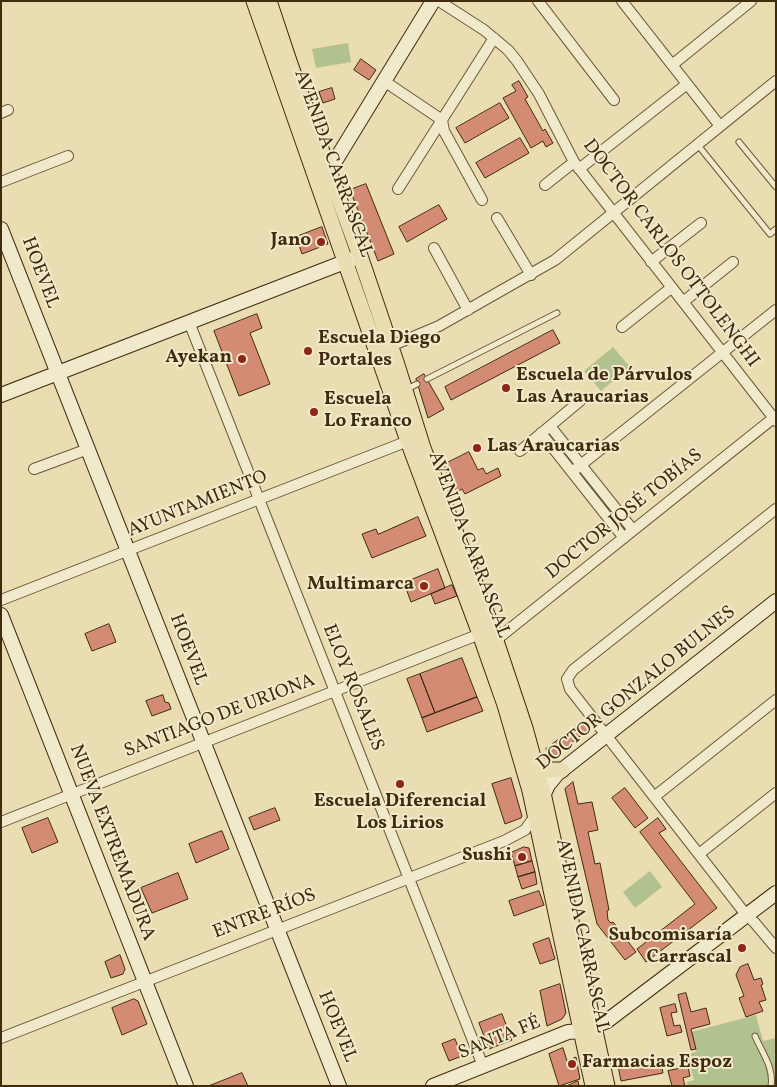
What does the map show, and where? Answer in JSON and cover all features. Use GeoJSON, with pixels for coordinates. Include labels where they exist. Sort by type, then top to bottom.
{"type":"FeatureCollection","features":[{"type":"Feature","properties":{"kind":"main road","name":"AVENIDA CARRASCAL"},"geometry":{"type":"LineString","coordinates":[[254,1],[275,64],[353,259],[390,346],[411,387],[431,472],[496,640],[534,760],[543,793],[588,1029],[593,1086]]}},
{"type":"Feature","properties":{"kind":"main road","name":"AVENIDA CARRASCAL"},"geometry":{"type":"LineString","coordinates":[[269,1],[329,171],[353,259],[408,441],[480,634],[516,741],[588,1029],[607,1086]]}},
{"type":"Feature","properties":{"kind":"main road"},"geometry":{"type":"LineString","coordinates":[[534,760],[548,770],[562,770]]}},
{"type":"Feature","properties":{"kind":"street"},"geometry":{"type":"LineString","coordinates":[[329,171],[433,1]]}},
{"type":"Feature","properties":{"kind":"street","name":"DOCTOR CARLOS OTTOLENGHI"},"geometry":{"type":"LineString","coordinates":[[439,1],[494,38],[518,61],[533,83],[577,166],[775,418]]}},
{"type":"Feature","properties":{"kind":"street"},"geometry":{"type":"LineString","coordinates":[[538,1],[614,100]]}},
{"type":"Feature","properties":{"kind":"street"},"geometry":{"type":"LineString","coordinates":[[672,65],[751,1]]}},
{"type":"Feature","properties":{"kind":"street"},"geometry":{"type":"LineString","coordinates":[[628,3],[672,65],[720,126]]}},
{"type":"Feature","properties":{"kind":"street"},"geometry":{"type":"LineString","coordinates":[[398,189],[494,38]]}},
{"type":"Feature","properties":{"kind":"street"},"geometry":{"type":"LineString","coordinates":[[384,81],[442,120],[444,130],[482,200]]}},
{"type":"Feature","properties":{"kind":"street"},"geometry":{"type":"LineString","coordinates":[[390,346],[423,334],[468,310],[531,275],[565,252],[776,81]]}},
{"type":"Feature","properties":{"kind":"street"},"geometry":{"type":"LineString","coordinates":[[545,185],[577,166],[687,84]]}},
{"type":"Feature","properties":{"kind":"street"},"geometry":{"type":"LineString","coordinates":[[1,182],[68,156]]}},
{"type":"Feature","properties":{"kind":"street"},"geometry":{"type":"LineString","coordinates":[[497,218],[531,275]]}},
{"type":"Feature","properties":{"kind":"street"},"geometry":{"type":"LineString","coordinates":[[652,262],[701,224]]}},
{"type":"Feature","properties":{"kind":"street","name":"HOEVEL"},"geometry":{"type":"LineString","coordinates":[[1,229],[338,1086]]}},
{"type":"Feature","properties":{"kind":"street"},"geometry":{"type":"LineString","coordinates":[[434,248],[468,310]]}},
{"type":"Feature","properties":{"kind":"street"},"geometry":{"type":"LineString","coordinates":[[1,395],[353,259]]}},
{"type":"Feature","properties":{"kind":"street"},"geometry":{"type":"LineString","coordinates":[[683,302],[733,262]]}},
{"type":"Feature","properties":{"kind":"street"},"geometry":{"type":"LineString","coordinates":[[622,327],[672,288]]}},
{"type":"Feature","properties":{"kind":"street"},"geometry":{"type":"LineString","coordinates":[[572,472],[776,310]]}},
{"type":"Feature","properties":{"kind":"street","name":"ELOY ROSALES"},"geometry":{"type":"LineString","coordinates":[[189,322],[483,1066]]}},
{"type":"Feature","properties":{"kind":"street"},"geometry":{"type":"LineString","coordinates":[[520,451],[580,401]]}},
{"type":"Feature","properties":{"kind":"street","name":"DOCTOR JOSÉ TOBÍAS"},"geometry":{"type":"LineString","coordinates":[[496,640],[775,418]]}},
{"type":"Feature","properties":{"kind":"street"},"geometry":{"type":"LineString","coordinates":[[550,426],[634,530]]}},
{"type":"Feature","properties":{"kind":"street"},"geometry":{"type":"LineString","coordinates":[[541,433],[624,538]]}},
{"type":"Feature","properties":{"kind":"street","name":"AYUNTAMIENTO"},"geometry":{"type":"LineString","coordinates":[[1,600],[408,441]]}},
{"type":"Feature","properties":{"kind":"street"},"geometry":{"type":"LineString","coordinates":[[34,469],[88,449]]}},
{"type":"Feature","properties":{"kind":"street"},"geometry":{"type":"LineString","coordinates":[[776,509],[573,670],[567,680],[570,690],[747,916],[776,948]]}},
{"type":"Feature","properties":{"kind":"street","name":"DOCTOR GONZALO BULNES"},"geometry":{"type":"LineString","coordinates":[[535,816],[543,793],[562,770],[776,600]]}},
{"type":"Feature","properties":{"kind":"street","name":"NUEVA EXTREMADURA"},"geometry":{"type":"LineString","coordinates":[[1,615],[186,1086]]}},
{"type":"Feature","properties":{"kind":"street","name":"SANTIAGO DE URIONA"},"geometry":{"type":"LineString","coordinates":[[1,822],[480,634]]}},
{"type":"Feature","properties":{"kind":"street"},"geometry":{"type":"LineString","coordinates":[[654,797],[776,700]]}},
{"type":"Feature","properties":{"kind":"street"},"geometry":{"type":"LineString","coordinates":[[699,854],[776,793]]}},
{"type":"Feature","properties":{"kind":"street","name":"ENTRE RÍOS"},"geometry":{"type":"LineString","coordinates":[[1,1038],[514,837],[525,830],[535,816]]}},
{"type":"Feature","properties":{"kind":"street","name":"SANTA FÉ"},"geometry":{"type":"LineString","coordinates":[[433,1086],[568,1032],[588,1029],[615,1017],[776,893]]}},
{"type":"Feature","properties":{"kind":"lane"},"geometry":{"type":"LineString","coordinates":[[739,142],[776,187]]}},
{"type":"Feature","properties":{"kind":"lane"},"geometry":{"type":"LineString","coordinates":[[697,144],[770,234],[776,229]]}},
{"type":"Feature","properties":{"kind":"lane"},"geometry":{"type":"LineString","coordinates":[[427,379],[557,313]]}},
{"type":"Feature","properties":{"kind":"lane"},"geometry":{"type":"LineString","coordinates":[[755,1036],[771,1071],[771,1086]]}},
{"type":"Feature","properties":{"kind":"green space"},"geometry":{"type":"Polygon","coordinates":[[[348,43],[351,62],[316,68],[312,49],[348,43]]]}},
{"type":"Feature","properties":{"kind":"green space"},"geometry":{"type":"Polygon","coordinates":[[[613,347],[630,367],[601,391],[584,371],[613,347]]]}},
{"type":"Feature","properties":{"kind":"green space"},"geometry":{"type":"Polygon","coordinates":[[[650,871],[662,887],[635,908],[623,892],[650,871]]]}},
{"type":"Feature","properties":{"kind":"green space"},"geometry":{"type":"Polygon","coordinates":[[[756,1015],[763,1041],[776,1038],[776,1086],[688,1086],[687,1082],[694,1080],[687,1054],[696,1052],[691,1032],[756,1015]]]}},
{"type":"Feature","properties":{"kind":"building"},"geometry":{"type":"Polygon","coordinates":[[[361,59],[376,70],[369,80],[354,70],[361,59]]]}},
{"type":"Feature","properties":{"kind":"building"},"geometry":{"type":"Polygon","coordinates":[[[519,81],[528,97],[525,99],[543,131],[545,129],[553,143],[546,147],[543,141],[531,148],[503,98],[516,91],[512,85],[519,81]]]}},
{"type":"Feature","properties":{"kind":"building"},"geometry":{"type":"Polygon","coordinates":[[[332,88],[335,99],[323,103],[319,92],[332,88]]]}},
{"type":"Feature","properties":{"kind":"building"},"geometry":{"type":"Polygon","coordinates":[[[500,103],[509,118],[465,143],[456,128],[500,103]]]}},
{"type":"Feature","properties":{"kind":"building"},"geometry":{"type":"Polygon","coordinates":[[[520,138],[529,153],[485,178],[476,163],[520,138]]]}},
{"type":"Feature","properties":{"kind":"building"},"geometry":{"type":"Polygon","coordinates":[[[366,184],[394,254],[378,261],[350,190],[366,184]]]}},
{"type":"Feature","properties":{"kind":"building"},"geometry":{"type":"Polygon","coordinates":[[[439,205],[447,219],[407,242],[399,227],[439,205]]]}},
{"type":"Feature","properties":{"kind":"building"},"geometry":{"type":"Polygon","coordinates":[[[322,227],[328,244],[302,254],[296,237],[322,227]]]}},
{"type":"Feature","properties":{"kind":"building","name":"Ayekan"},"geometry":{"type":"Polygon","coordinates":[[[257,314],[262,328],[250,333],[270,384],[239,396],[214,331],[257,314]]]}},
{"type":"Feature","properties":{"kind":"building"},"geometry":{"type":"Polygon","coordinates":[[[553,330],[560,343],[451,400],[445,387],[553,330]]]}},
{"type":"Feature","properties":{"kind":"building"},"geometry":{"type":"Polygon","coordinates":[[[424,374],[444,409],[428,418],[416,379],[424,374]]]}},
{"type":"Feature","properties":{"kind":"building"},"geometry":{"type":"Polygon","coordinates":[[[469,452],[478,470],[483,468],[486,474],[498,468],[501,476],[465,494],[462,489],[457,492],[443,465],[469,452]]]}},
{"type":"Feature","properties":{"kind":"building"},"geometry":{"type":"Polygon","coordinates":[[[418,517],[426,536],[372,558],[362,534],[376,529],[378,534],[418,517]]]}},
{"type":"Feature","properties":{"kind":"building","name":"Multimarca"},"geometry":{"type":"Polygon","coordinates":[[[438,569],[445,588],[411,602],[404,583],[438,569]]]}},
{"type":"Feature","properties":{"kind":"building"},"geometry":{"type":"Polygon","coordinates":[[[452,585],[457,596],[435,604],[431,594],[452,585]]]}},
{"type":"Feature","properties":{"kind":"building"},"geometry":{"type":"Polygon","coordinates":[[[109,624],[116,642],[92,651],[85,634],[109,624]]]}},
{"type":"Feature","properties":{"kind":"building"},"geometry":{"type":"Polygon","coordinates":[[[462,658],[477,697],[435,713],[420,674],[462,658]]]}},
{"type":"Feature","properties":{"kind":"building"},"geometry":{"type":"Polygon","coordinates":[[[420,674],[435,713],[422,718],[407,679],[420,674]]]}},
{"type":"Feature","properties":{"kind":"building"},"geometry":{"type":"Polygon","coordinates":[[[163,695],[165,702],[169,703],[171,709],[152,716],[146,701],[163,695]]]}},
{"type":"Feature","properties":{"kind":"building"},"geometry":{"type":"Polygon","coordinates":[[[477,697],[483,711],[427,732],[422,718],[477,697]]]}},
{"type":"Feature","properties":{"kind":"building"},"geometry":{"type":"Polygon","coordinates":[[[582,722],[589,729],[553,758],[549,757],[546,749],[582,722]]]}},
{"type":"Feature","properties":{"kind":"building"},"geometry":{"type":"Polygon","coordinates":[[[511,778],[522,816],[505,824],[492,784],[511,778]]]}},
{"type":"Feature","properties":{"kind":"building"},"geometry":{"type":"Polygon","coordinates":[[[573,782],[578,804],[592,802],[598,830],[588,832],[595,864],[600,863],[609,910],[607,911],[608,920],[611,923],[613,922],[636,952],[625,960],[597,924],[565,789],[573,782]]]}},
{"type":"Feature","properties":{"kind":"building"},"geometry":{"type":"Polygon","coordinates":[[[625,788],[648,818],[635,828],[612,798],[625,788]]]}},
{"type":"Feature","properties":{"kind":"building"},"geometry":{"type":"Polygon","coordinates":[[[275,808],[280,820],[254,830],[249,818],[275,808]]]}},
{"type":"Feature","properties":{"kind":"building"},"geometry":{"type":"Polygon","coordinates":[[[48,818],[58,842],[32,853],[22,828],[48,818]]]}},
{"type":"Feature","properties":{"kind":"building"},"geometry":{"type":"Polygon","coordinates":[[[658,818],[666,829],[659,833],[717,908],[646,962],[637,949],[695,904],[640,832],[658,818]]]}},
{"type":"Feature","properties":{"kind":"building"},"geometry":{"type":"Polygon","coordinates":[[[222,831],[229,849],[196,863],[189,844],[222,831]]]}},
{"type":"Feature","properties":{"kind":"building","name":"Sushi"},"geometry":{"type":"Polygon","coordinates":[[[524,847],[529,848],[532,861],[515,866],[511,853],[524,847]]]}},
{"type":"Feature","properties":{"kind":"building"},"geometry":{"type":"Polygon","coordinates":[[[532,861],[535,872],[518,877],[515,866],[532,861]]]}},
{"type":"Feature","properties":{"kind":"building"},"geometry":{"type":"Polygon","coordinates":[[[535,872],[537,884],[522,889],[518,877],[535,872]]]}},
{"type":"Feature","properties":{"kind":"building"},"geometry":{"type":"Polygon","coordinates":[[[178,873],[188,899],[152,913],[141,888],[178,873]]]}},
{"type":"Feature","properties":{"kind":"building"},"geometry":{"type":"Polygon","coordinates":[[[539,891],[544,905],[514,916],[509,901],[539,891]]]}},
{"type":"Feature","properties":{"kind":"building"},"geometry":{"type":"Polygon","coordinates":[[[549,938],[555,959],[540,964],[533,944],[549,938]]]}},
{"type":"Feature","properties":{"kind":"building"},"geometry":{"type":"Polygon","coordinates":[[[120,955],[125,969],[123,974],[111,978],[105,962],[120,955]]]}},
{"type":"Feature","properties":{"kind":"building"},"geometry":{"type":"Polygon","coordinates":[[[748,964],[754,980],[761,978],[763,984],[761,985],[766,1000],[759,1002],[763,1011],[746,1017],[739,998],[744,996],[736,975],[740,967],[748,964]]]}},
{"type":"Feature","properties":{"kind":"building"},"geometry":{"type":"Polygon","coordinates":[[[560,984],[566,1013],[562,1019],[547,1026],[540,991],[560,984]]]}},
{"type":"Feature","properties":{"kind":"building"},"geometry":{"type":"Polygon","coordinates":[[[686,993],[691,1012],[706,1008],[710,1024],[691,1029],[696,1049],[691,1050],[678,995],[686,993]]]}},
{"type":"Feature","properties":{"kind":"building"},"geometry":{"type":"Polygon","coordinates":[[[134,999],[138,1001],[147,1024],[122,1035],[112,1008],[134,999]]]}},
{"type":"Feature","properties":{"kind":"building"},"geometry":{"type":"Polygon","coordinates":[[[675,1004],[677,1012],[671,1013],[674,1026],[680,1025],[682,1032],[667,1036],[660,1008],[675,1004]]]}},
{"type":"Feature","properties":{"kind":"building"},"geometry":{"type":"Polygon","coordinates":[[[502,1014],[512,1040],[489,1049],[479,1023],[502,1014]]]}},
{"type":"Feature","properties":{"kind":"building"},"geometry":{"type":"Polygon","coordinates":[[[455,1039],[462,1056],[449,1061],[442,1044],[455,1039]]]}},
{"type":"Feature","properties":{"kind":"building"},"geometry":{"type":"Polygon","coordinates":[[[563,1048],[567,1061],[576,1057],[580,1079],[559,1086],[549,1054],[563,1048]]]}},
{"type":"Feature","properties":{"kind":"building"},"geometry":{"type":"Polygon","coordinates":[[[660,1058],[663,1073],[621,1081],[618,1066],[660,1058]]]}},
{"type":"Feature","properties":{"kind":"building"},"geometry":{"type":"Polygon","coordinates":[[[688,1067],[690,1076],[683,1078],[685,1086],[672,1086],[668,1071],[688,1067]]]}},
{"type":"Feature","properties":{"kind":"building"},"geometry":{"type":"Polygon","coordinates":[[[242,1073],[248,1086],[209,1086],[242,1073]]]}},
{"type":"Feature","properties":{"kind":"building"},"geometry":{"type":"Polygon","coordinates":[[[578,1081],[579,1086],[567,1086],[578,1081]]]}},
{"type":"Feature","properties":{"kind":"place","name":"Jano"},"geometry":{"type":"Point","coordinates":[321,242]}},
{"type":"Feature","properties":{"kind":"place","name":"Escuela Diego Portales"},"geometry":{"type":"Point","coordinates":[308,351]}},
{"type":"Feature","properties":{"kind":"place","name":"Ayekan"},"geometry":{"type":"Point","coordinates":[242,359]}},
{"type":"Feature","properties":{"kind":"place","name":"Escuela de Párvulos Las Araucarias"},"geometry":{"type":"Point","coordinates":[506,388]}},
{"type":"Feature","properties":{"kind":"place","name":"Escuela Lo Franco"},"geometry":{"type":"Point","coordinates":[314,412]}},
{"type":"Feature","properties":{"kind":"place","name":"Las Araucarias"},"geometry":{"type":"Point","coordinates":[477,448]}},
{"type":"Feature","properties":{"kind":"place","name":"Multimarca"},"geometry":{"type":"Point","coordinates":[424,586]}},
{"type":"Feature","properties":{"kind":"place","name":"Escuela Diferencial Los Lirios"},"geometry":{"type":"Point","coordinates":[400,784]}},
{"type":"Feature","properties":{"kind":"place","name":"Sushi"},"geometry":{"type":"Point","coordinates":[522,857]}},
{"type":"Feature","properties":{"kind":"place","name":"Subcomisaría Carrascal"},"geometry":{"type":"Point","coordinates":[742,948]}},
{"type":"Feature","properties":{"kind":"place","name":"Farmacias Espoz"},"geometry":{"type":"Point","coordinates":[572,1064]}}]}
